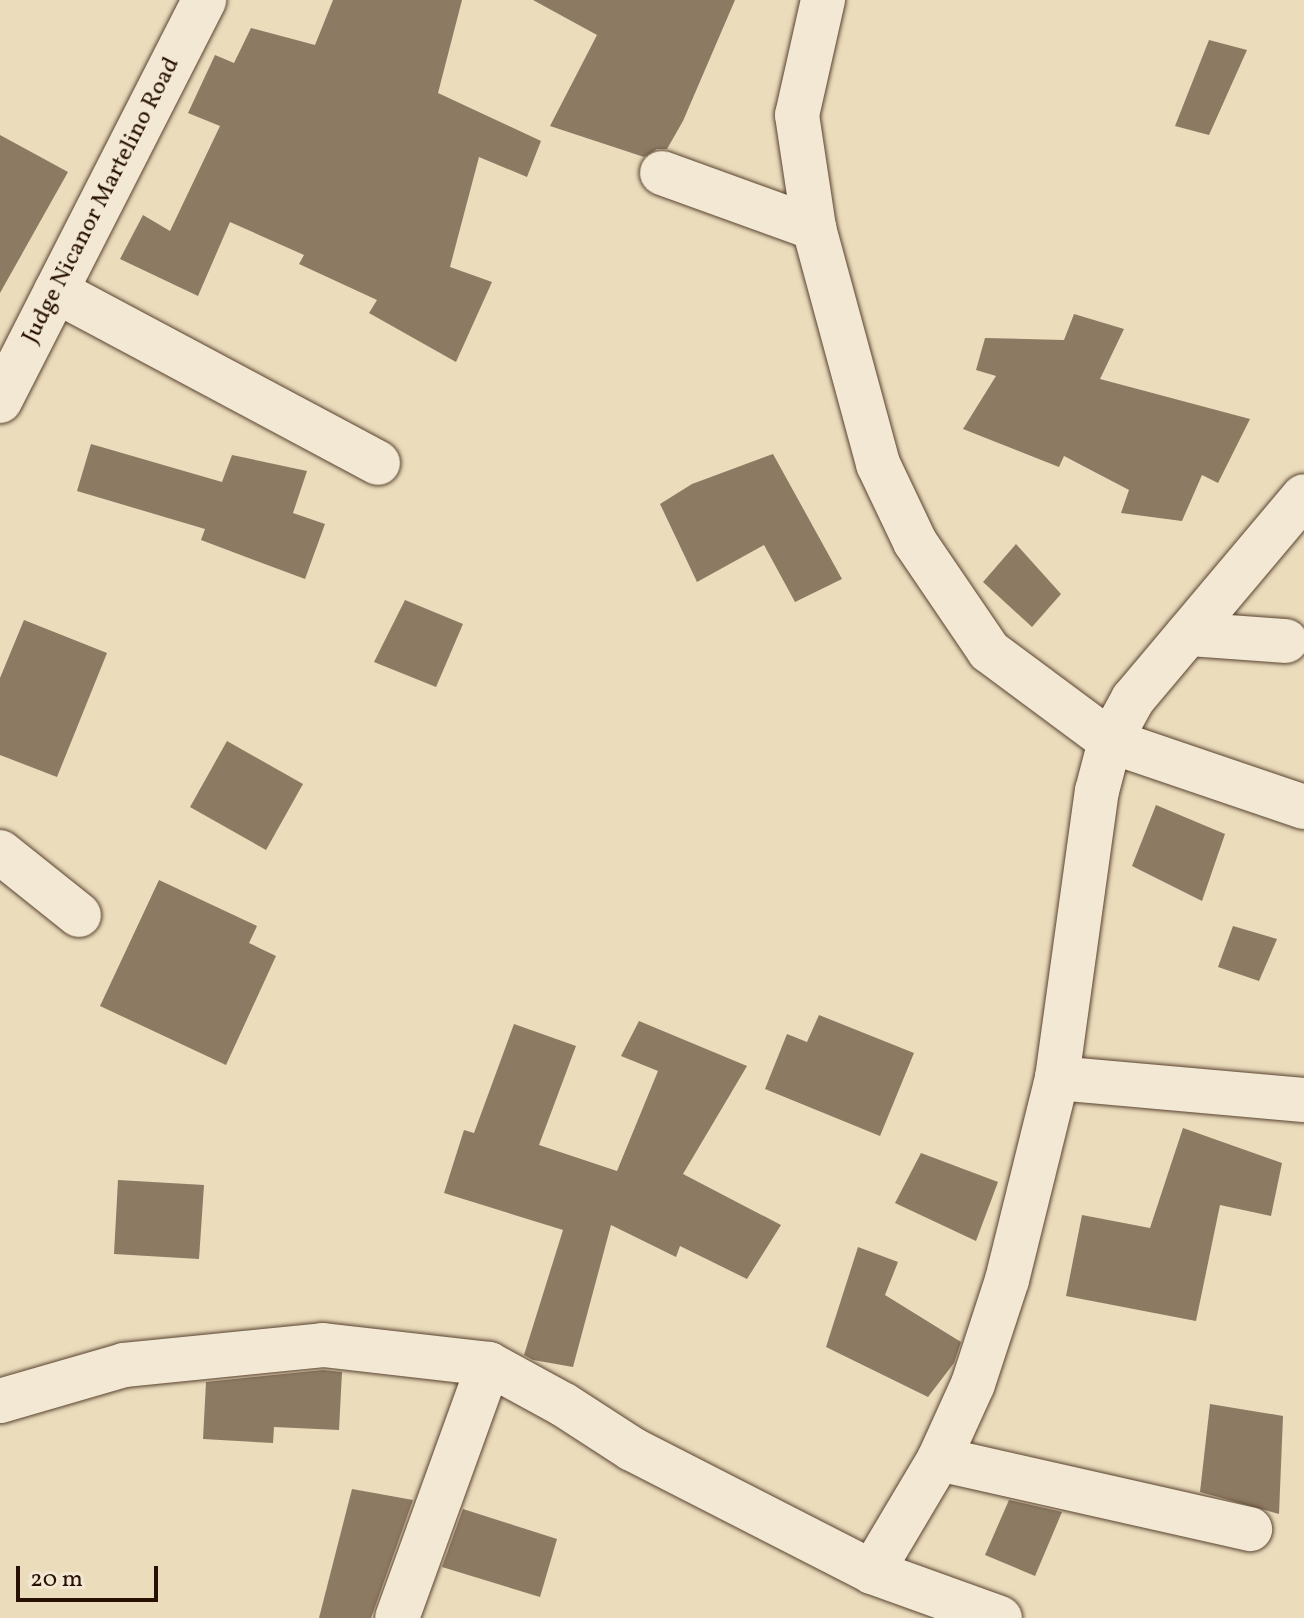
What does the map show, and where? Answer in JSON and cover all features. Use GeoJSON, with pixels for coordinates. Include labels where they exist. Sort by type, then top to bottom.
{"type":"FeatureCollection","features":[{"type":"Feature","properties":{"kind":"street"},"geometry":{"type":"LineString","coordinates":[[823,0],[797,115],[814,228],[878,464],[915,542],[989,651],[1110,741],[1304,807]]}},
{"type":"Feature","properties":{"kind":"street","name":"Judge Nicanor Martelino Road"},"geometry":{"type":"LineString","coordinates":[[0,401],[56,291],[190,4]]}},
{"type":"Feature","properties":{"kind":"street"},"geometry":{"type":"LineString","coordinates":[[662,173],[814,228]]}},
{"type":"Feature","properties":{"kind":"street"},"geometry":{"type":"LineString","coordinates":[[56,291],[378,463]]}},
{"type":"Feature","properties":{"kind":"street"},"geometry":{"type":"LineString","coordinates":[[872,1572],[939,1459],[973,1384],[1007,1280],[1057,1078],[1097,791],[1110,741],[1133,699],[1304,496]]}},
{"type":"Feature","properties":{"kind":"street"},"geometry":{"type":"LineString","coordinates":[[1188,634],[1286,641]]}},
{"type":"Feature","properties":{"kind":"street"},"geometry":{"type":"LineString","coordinates":[[0,852],[79,915]]}},
{"type":"Feature","properties":{"kind":"street"},"geometry":{"type":"LineString","coordinates":[[1057,1078],[1304,1100]]}},
{"type":"Feature","properties":{"kind":"street"},"geometry":{"type":"LineString","coordinates":[[0,1401],[124,1365],[323,1345],[489,1364],[564,1405],[632,1449],[872,1572],[1000,1618]]}},
{"type":"Feature","properties":{"kind":"street"},"geometry":{"type":"LineString","coordinates":[[397,1618],[489,1364]]}},
{"type":"Feature","properties":{"kind":"street"},"geometry":{"type":"LineString","coordinates":[[939,1459],[1250,1529]]}},
{"type":"Feature","properties":{"kind":"building"},"geometry":{"type":"Polygon","coordinates":[[[333,0],[462,0],[438,93],[541,141],[527,177],[479,157],[450,267],[492,282],[456,362],[369,313],[377,300],[299,264],[304,255],[230,222],[198,296],[120,259],[143,215],[170,231],[220,126],[188,113],[215,55],[234,63],[251,28],[315,45],[333,0]]]}},
{"type":"Feature","properties":{"kind":"building"},"geometry":{"type":"Polygon","coordinates":[[[533,0],[735,0],[683,121],[667,149],[657,149],[644,157],[550,126],[597,35],[533,0]]]}},
{"type":"Feature","properties":{"kind":"building"},"geometry":{"type":"Polygon","coordinates":[[[1209,40],[1247,50],[1209,135],[1175,126],[1209,40]]]}},
{"type":"Feature","properties":{"kind":"building"},"geometry":{"type":"Polygon","coordinates":[[[0,135],[68,172],[0,293],[0,135]]]}},
{"type":"Feature","properties":{"kind":"building"},"geometry":{"type":"Polygon","coordinates":[[[1074,314],[1124,329],[1100,379],[1250,419],[1218,483],[1202,475],[1182,521],[1121,513],[1129,490],[1064,456],[1059,467],[963,429],[996,376],[976,370],[985,338],[1064,340],[1074,314]]]}},
{"type":"Feature","properties":{"kind":"building"},"geometry":{"type":"Polygon","coordinates":[[[91,444],[222,482],[232,455],[307,471],[293,513],[325,524],[305,579],[201,540],[205,529],[77,491],[91,444]]]}},
{"type":"Feature","properties":{"kind":"building"},"geometry":{"type":"Polygon","coordinates":[[[773,454],[842,579],[795,602],[764,545],[697,582],[660,504],[692,484],[773,454]]]}},
{"type":"Feature","properties":{"kind":"building"},"geometry":{"type":"Polygon","coordinates":[[[1016,544],[1061,594],[1032,627],[983,582],[1016,544]]]}},
{"type":"Feature","properties":{"kind":"building"},"geometry":{"type":"Polygon","coordinates":[[[405,600],[463,624],[436,687],[374,662],[405,600]]]}},
{"type":"Feature","properties":{"kind":"building"},"geometry":{"type":"Polygon","coordinates":[[[24,620],[107,653],[57,777],[0,755],[0,678],[24,620]]]}},
{"type":"Feature","properties":{"kind":"building"},"geometry":{"type":"Polygon","coordinates":[[[227,741],[303,784],[266,850],[190,807],[227,741]]]}},
{"type":"Feature","properties":{"kind":"building"},"geometry":{"type":"Polygon","coordinates":[[[1156,805],[1225,834],[1202,901],[1132,866],[1156,805]]]}},
{"type":"Feature","properties":{"kind":"building"},"geometry":{"type":"Polygon","coordinates":[[[159,880],[257,926],[249,943],[276,956],[226,1065],[100,1006],[159,880]]]}},
{"type":"Feature","properties":{"kind":"building"},"geometry":{"type":"Polygon","coordinates":[[[1233,926],[1277,939],[1259,981],[1218,967],[1233,926]]]}},
{"type":"Feature","properties":{"kind":"building"},"geometry":{"type":"Polygon","coordinates":[[[819,1015],[914,1053],[880,1136],[765,1089],[787,1034],[807,1042],[819,1015]]]}},
{"type":"Feature","properties":{"kind":"building"},"geometry":{"type":"Polygon","coordinates":[[[639,1021],[747,1066],[683,1174],[781,1225],[747,1279],[680,1246],[676,1257],[611,1225],[573,1367],[533,1360],[524,1355],[563,1230],[444,1193],[464,1130],[474,1133],[514,1024],[576,1046],[539,1145],[617,1171],[658,1071],[621,1056],[639,1021]]]}},
{"type":"Feature","properties":{"kind":"building"},"geometry":{"type":"Polygon","coordinates":[[[1183,1128],[1282,1163],[1271,1216],[1220,1205],[1196,1321],[1066,1296],[1082,1215],[1150,1228],[1183,1128]]]}},
{"type":"Feature","properties":{"kind":"building"},"geometry":{"type":"Polygon","coordinates":[[[921,1153],[998,1182],[976,1241],[895,1203],[921,1153]]]}},
{"type":"Feature","properties":{"kind":"building"},"geometry":{"type":"Polygon","coordinates":[[[118,1180],[204,1185],[199,1259],[114,1254],[118,1180]]]}},
{"type":"Feature","properties":{"kind":"building"},"geometry":{"type":"Polygon","coordinates":[[[858,1247],[898,1262],[885,1295],[961,1342],[954,1363],[928,1397],[826,1347],[858,1247]]]}},
{"type":"Feature","properties":{"kind":"building"},"geometry":{"type":"Polygon","coordinates":[[[323,1370],[342,1372],[339,1430],[274,1427],[273,1443],[203,1439],[206,1382],[323,1370]]]}},
{"type":"Feature","properties":{"kind":"building"},"geometry":{"type":"Polygon","coordinates":[[[1210,1404],[1283,1416],[1279,1514],[1200,1492],[1210,1404]]]}},
{"type":"Feature","properties":{"kind":"building"},"geometry":{"type":"Polygon","coordinates":[[[352,1489],[413,1500],[371,1618],[319,1618],[352,1489]]]}},
{"type":"Feature","properties":{"kind":"building"},"geometry":{"type":"Polygon","coordinates":[[[1009,1500],[1062,1512],[1035,1576],[985,1555],[1009,1500]]]}},
{"type":"Feature","properties":{"kind":"building"},"geometry":{"type":"Polygon","coordinates":[[[463,1509],[557,1539],[540,1597],[442,1567],[463,1509]]]}}]}
